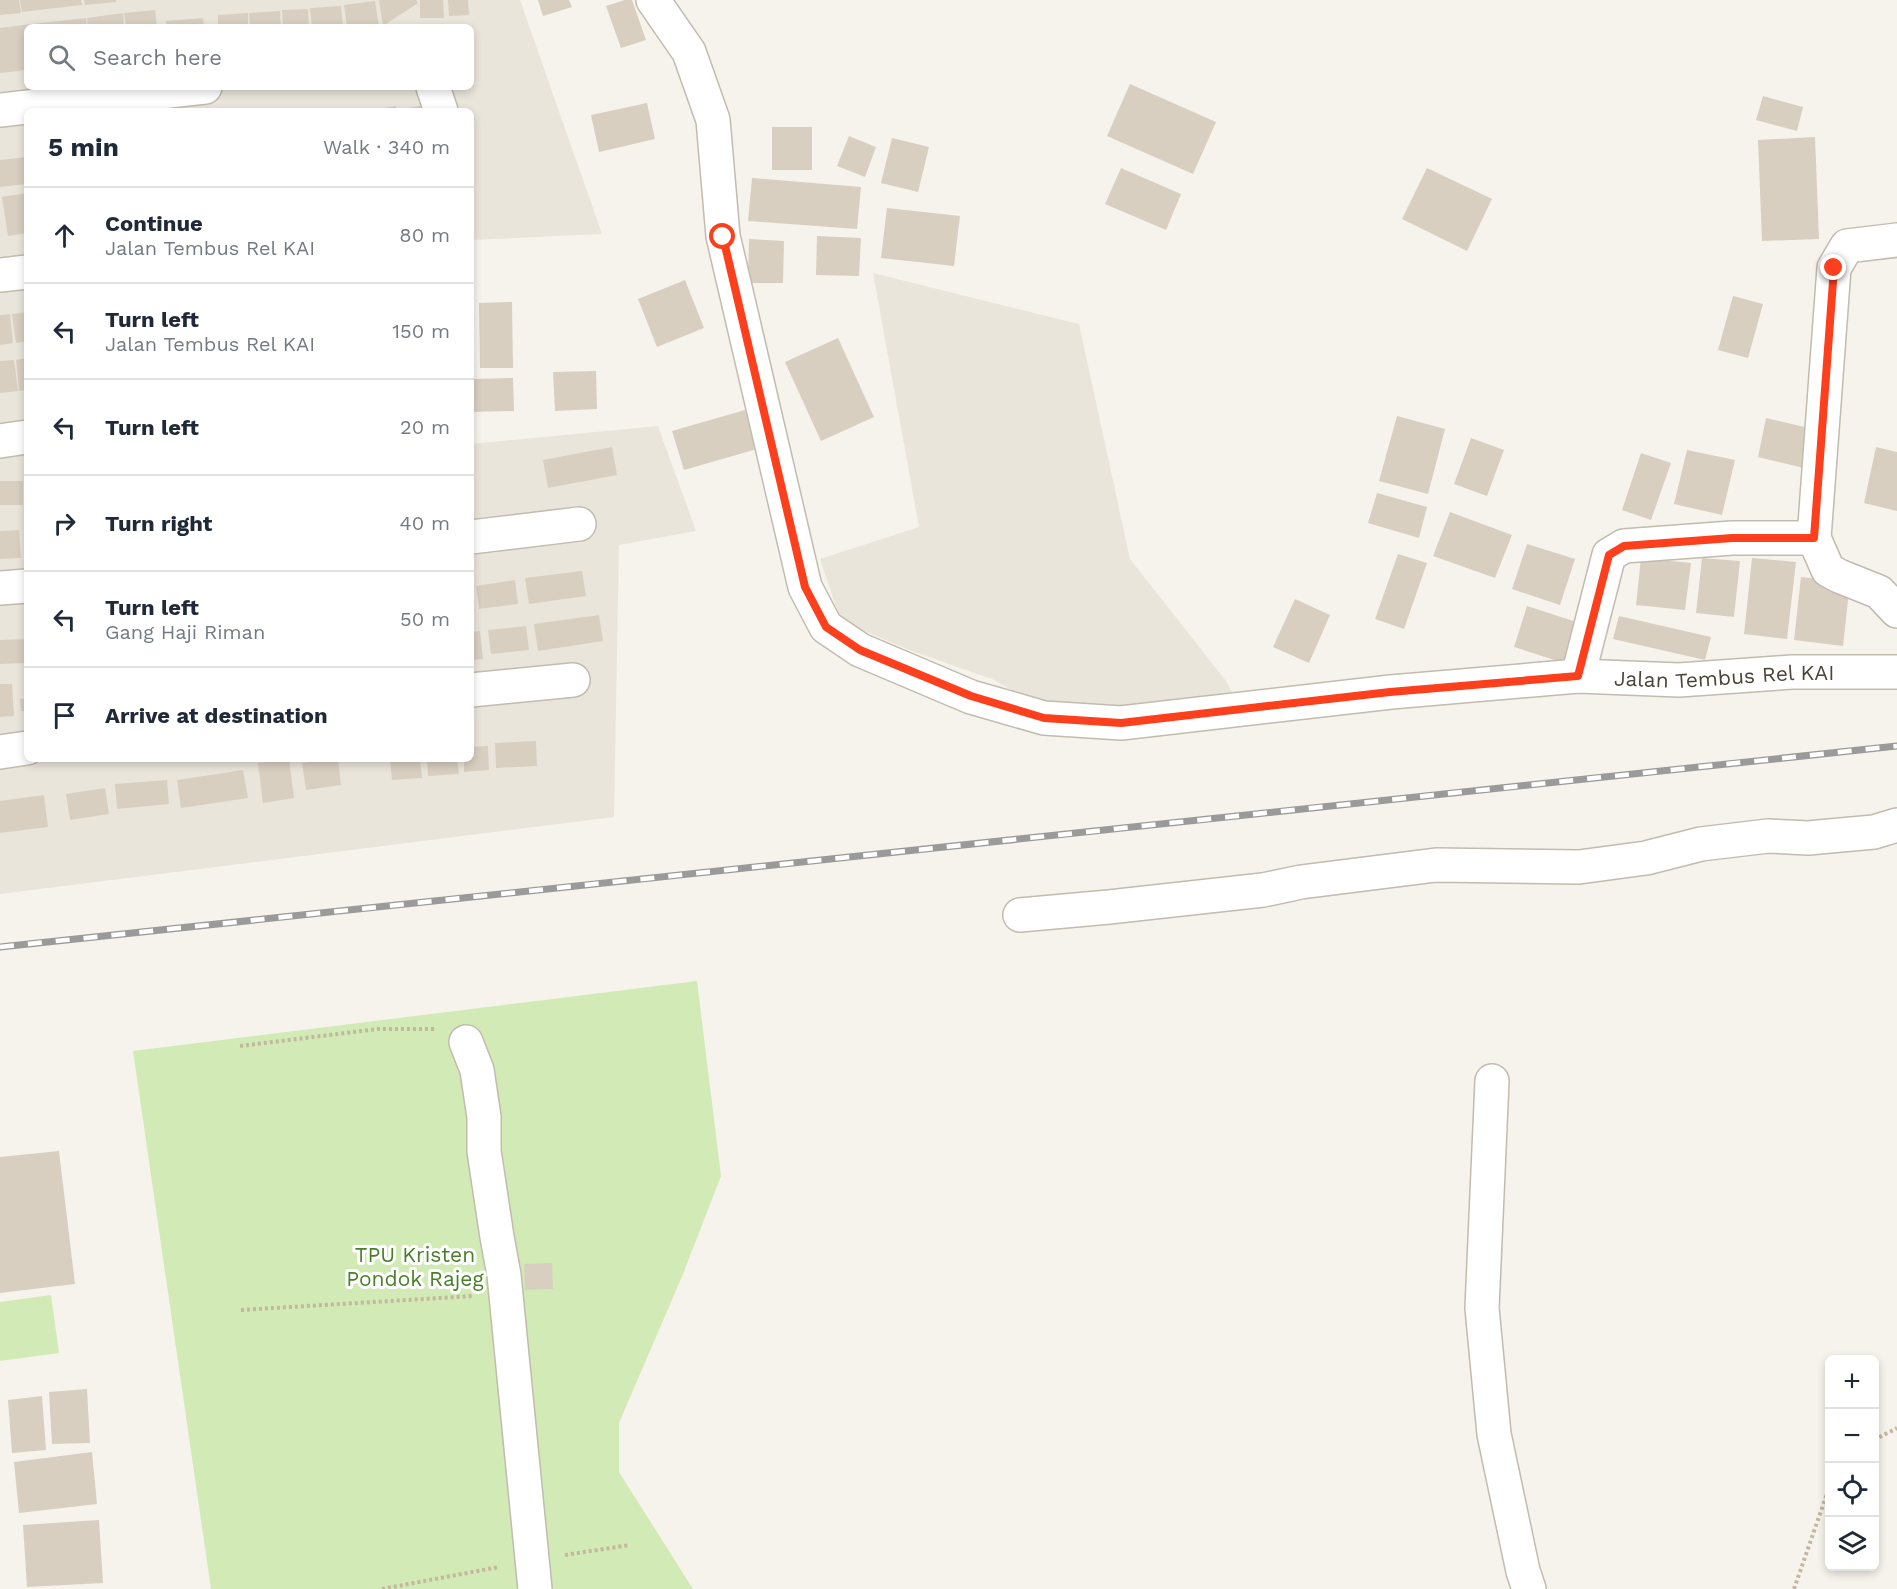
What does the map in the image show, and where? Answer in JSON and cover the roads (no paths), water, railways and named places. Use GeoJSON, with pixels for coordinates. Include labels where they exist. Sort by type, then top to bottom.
{"type":"FeatureCollection","features":[{"type":"Feature","properties":{"kind":"street","name":"Jalan Tembus Rel KAI"},"geometry":{"type":"LineString","coordinates":[[653,0],[689,52],[713,120],[723,237],[805,587],[826,627],[860,650],[971,696],[1044,718],[1121,723],[1390,692],[1578,676],[1679,680],[1791,672],[1897,672]]}},
{"type":"Feature","properties":{"kind":"street"},"geometry":{"type":"LineString","coordinates":[[0,110],[178,90]]}},
{"type":"Feature","properties":{"kind":"street"},"geometry":{"type":"LineString","coordinates":[[434,90],[440,108]]}},
{"type":"Feature","properties":{"kind":"street"},"geometry":{"type":"LineString","coordinates":[[1897,240],[1847,246],[1834,268],[1814,538],[1828,570],[1880,592],[1897,612]]}},
{"type":"Feature","properties":{"kind":"street"},"geometry":{"type":"LineString","coordinates":[[0,275],[24,272]]}},
{"type":"Feature","properties":{"kind":"street"},"geometry":{"type":"LineString","coordinates":[[0,441],[24,437]]}},
{"type":"Feature","properties":{"kind":"street"},"geometry":{"type":"LineString","coordinates":[[474,537],[579,524]]}},
{"type":"Feature","properties":{"kind":"street"},"geometry":{"type":"LineString","coordinates":[[1578,676],[1609,555],[1624,546],[1732,538],[1814,538]]}},
{"type":"Feature","properties":{"kind":"street"},"geometry":{"type":"LineString","coordinates":[[0,588],[24,586]]}},
{"type":"Feature","properties":{"kind":"street"},"geometry":{"type":"LineString","coordinates":[[474,690],[573,680]]}},
{"type":"Feature","properties":{"kind":"street"},"geometry":{"type":"LineString","coordinates":[[0,752],[24,748]]}},
{"type":"Feature","properties":{"kind":"street"},"geometry":{"type":"LineString","coordinates":[[1020,915],[1109,908],[1263,890],[1301,882],[1436,865],[1579,867],[1646,858],[1701,844],[1768,836],[1808,838],[1874,832],[1897,825]]}},
{"type":"Feature","properties":{"kind":"street"},"geometry":{"type":"LineString","coordinates":[[466,1042],[477,1070],[484,1117],[484,1151],[507,1294],[535,1589]]}},
{"type":"Feature","properties":{"kind":"street"},"geometry":{"type":"LineString","coordinates":[[1492,1081],[1482,1308],[1494,1434],[1523,1571],[1529,1589]]}},
{"type":"Feature","properties":{"kind":"railway"},"geometry":{"type":"LineString","coordinates":[[0,947],[1897,746]]}},
{"type":"Feature","properties":{"kind":"park label","name":"TPU Kristen Pondok Rajeg"},"geometry":{"type":"Point","coordinates":[415,1266]}}]}
